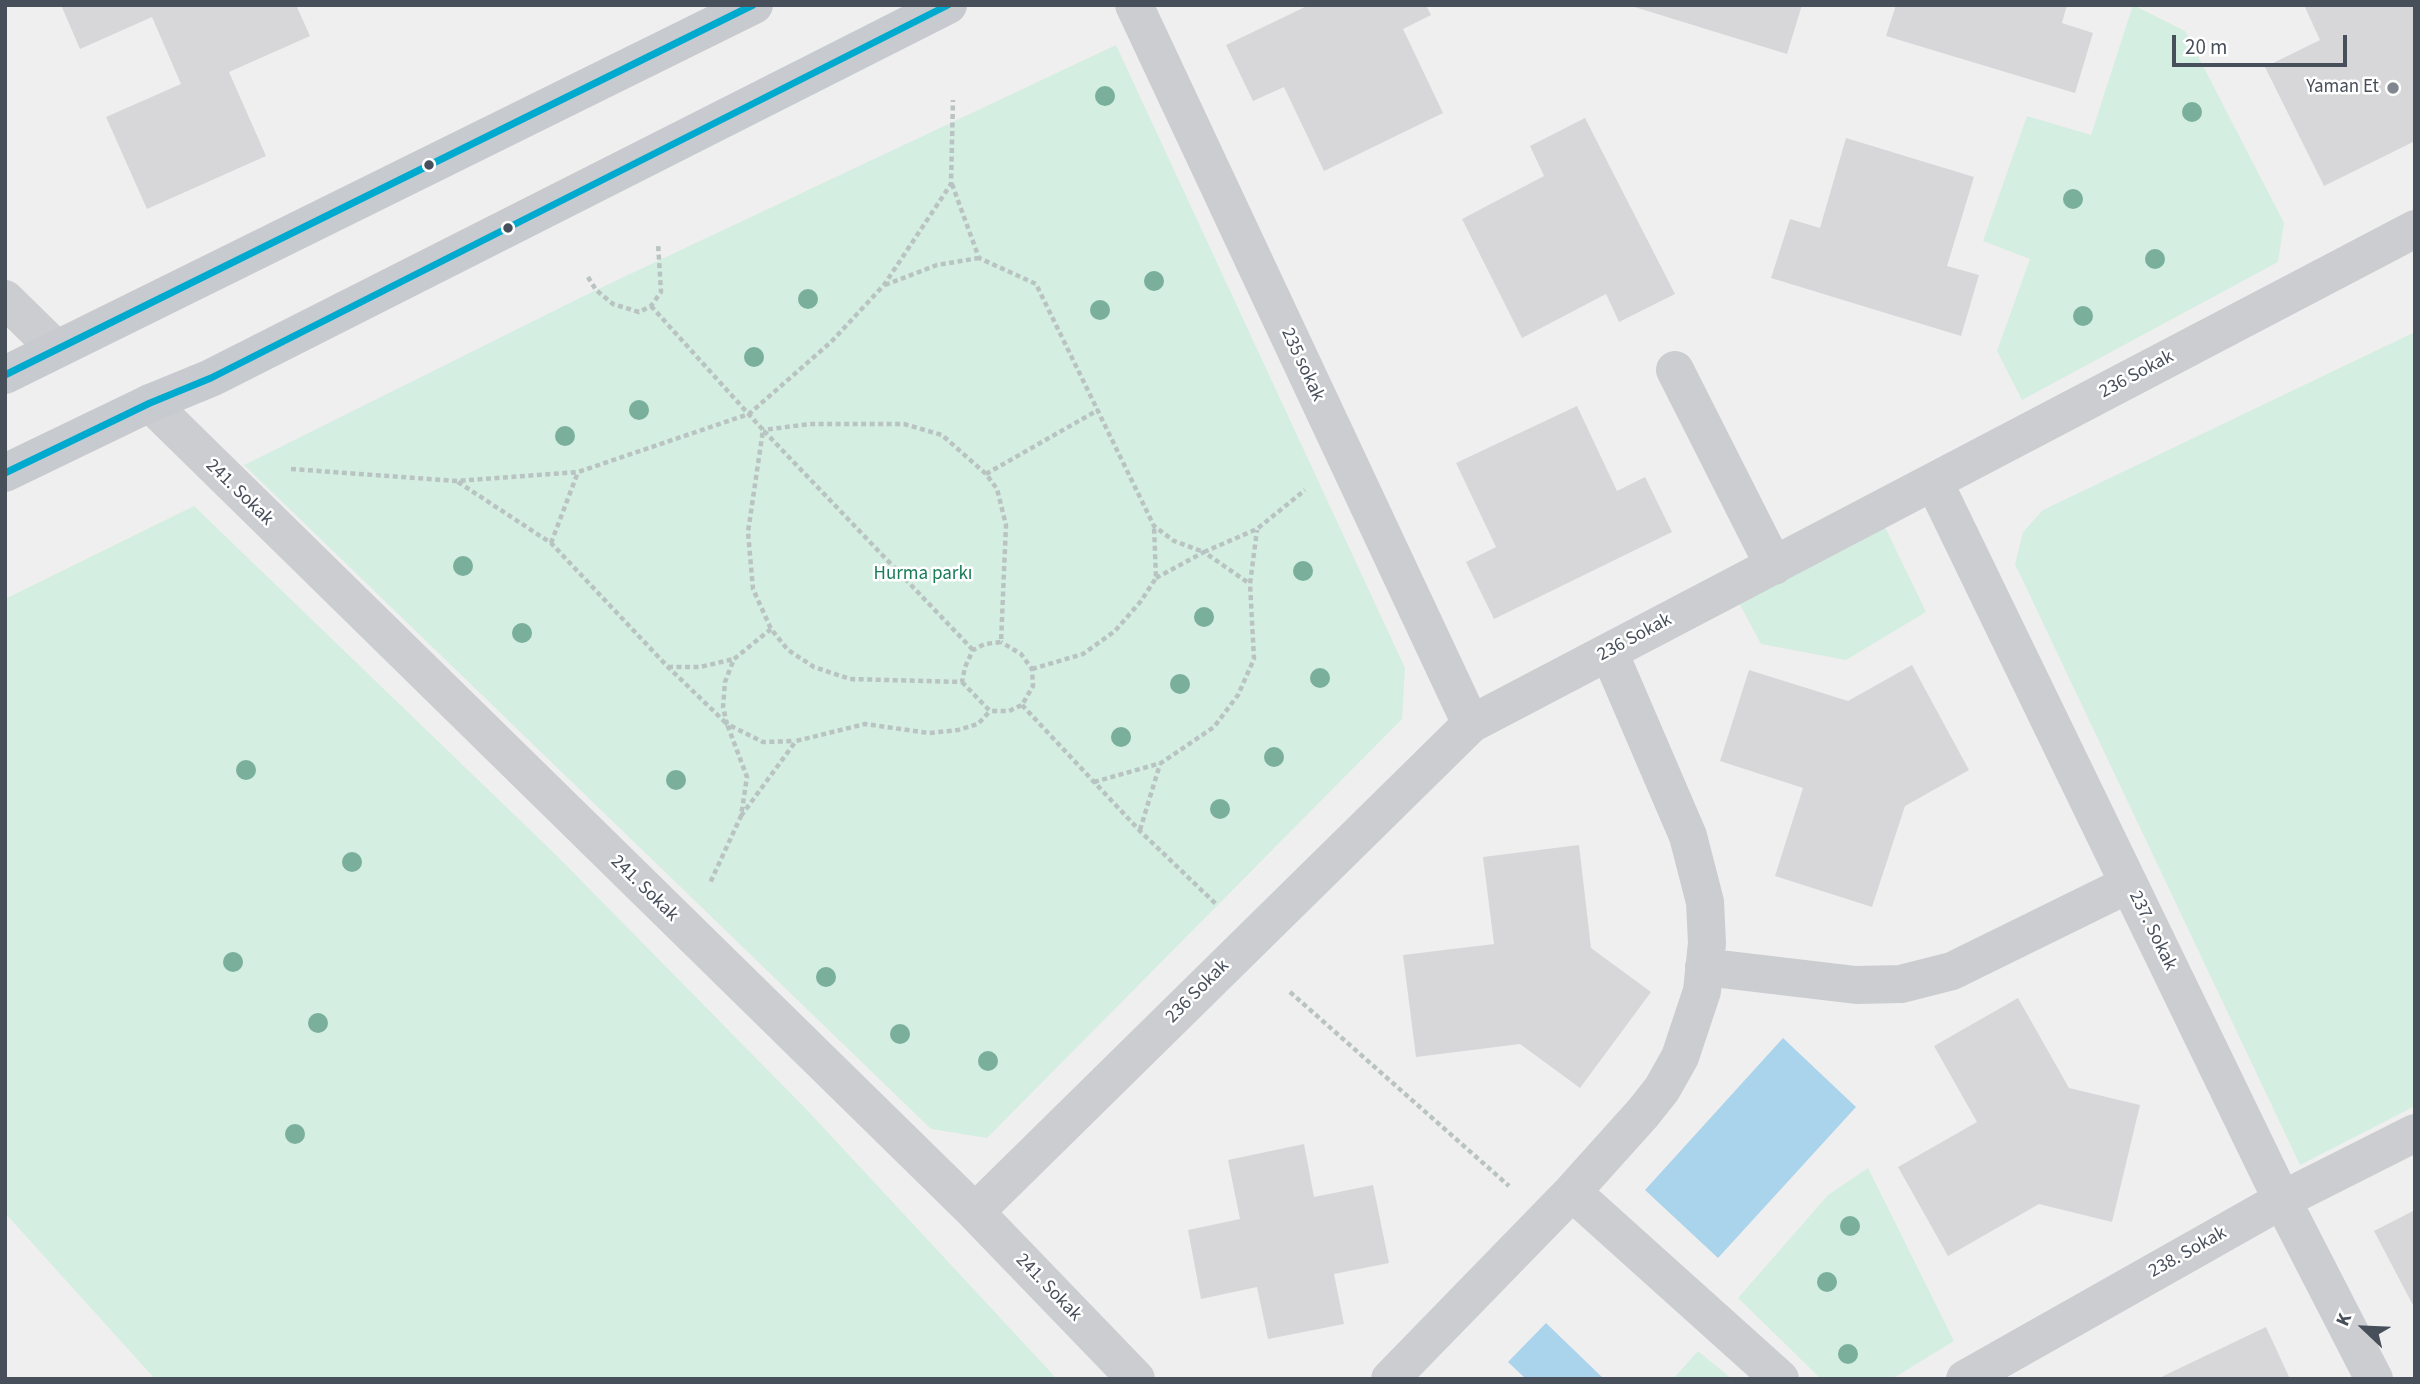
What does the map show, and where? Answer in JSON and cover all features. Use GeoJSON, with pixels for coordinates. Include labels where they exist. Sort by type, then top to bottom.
{"type":"FeatureCollection","features":[{"type":"Feature","properties":{"kind":"main road"},"geometry":{"type":"LineString","coordinates":[[5,374],[754,5]]}},
{"type":"Feature","properties":{"kind":"main road"},"geometry":{"type":"LineString","coordinates":[[5,473],[150,403],[211,378],[948,5]]}},
{"type":"Feature","properties":{"kind":"street","name":"235 sokak"},"geometry":{"type":"LineString","coordinates":[[1134,5],[1471,724]]}},
{"type":"Feature","properties":{"kind":"street","name":"236 Sokak"},"geometry":{"type":"LineString","coordinates":[[975,1212],[1471,724],[2415,229]]}},
{"type":"Feature","properties":{"kind":"street"},"geometry":{"type":"LineString","coordinates":[[5,299],[56,349]]}},
{"type":"Feature","properties":{"kind":"street"},"geometry":{"type":"LineString","coordinates":[[1675,370],[1773,566]]}},
{"type":"Feature","properties":{"kind":"street","name":"241. Sokak"},"geometry":{"type":"LineString","coordinates":[[150,403],[975,1212],[1136,1379]]}},
{"type":"Feature","properties":{"kind":"street","name":"237. Sokak"},"geometry":{"type":"LineString","coordinates":[[1934,482],[2282,1200],[2374,1379]]}},
{"type":"Feature","properties":{"kind":"street"},"geometry":{"type":"LineString","coordinates":[[1390,1379],[1559,1205],[1662,1090],[1680,1056],[1702,991],[1705,902],[1688,836],[1609,652]]}},
{"type":"Feature","properties":{"kind":"street"},"geometry":{"type":"LineString","coordinates":[[1704,967],[1856,985],[1901,984],[1952,971],[2129,884]]}},
{"type":"Feature","properties":{"kind":"street","name":"238. Sokak"},"geometry":{"type":"LineString","coordinates":[[1972,1377],[2282,1200],[2415,1133]]}},
{"type":"Feature","properties":{"kind":"street"},"geometry":{"type":"LineString","coordinates":[[1559,1205],[1780,1379]]}},
{"type":"Feature","properties":{"kind":"path"},"geometry":{"type":"LineString","coordinates":[[953,100],[951,184],[979,258]]}},
{"type":"Feature","properties":{"kind":"path"},"geometry":{"type":"LineString","coordinates":[[284,468],[457,481],[578,472],[749,414],[831,342],[884,285],[951,184]]}},
{"type":"Feature","properties":{"kind":"path"},"geometry":{"type":"LineString","coordinates":[[588,277],[596,290],[613,304],[639,312],[652,306],[660,292],[658,243]]}},
{"type":"Feature","properties":{"kind":"path"},"geometry":{"type":"LineString","coordinates":[[884,285],[937,265],[979,258],[1035,284],[1154,526],[1156,578]]}},
{"type":"Feature","properties":{"kind":"path"},"geometry":{"type":"LineString","coordinates":[[652,306],[749,414],[973,650]]}},
{"type":"Feature","properties":{"kind":"path"},"geometry":{"type":"LineString","coordinates":[[986,474],[1098,410]]}},
{"type":"Feature","properties":{"kind":"path"},"geometry":{"type":"LineString","coordinates":[[764,430],[810,424],[904,425],[942,435],[986,474],[997,489],[1006,525],[1001,642]]}},
{"type":"Feature","properties":{"kind":"path"},"geometry":{"type":"LineString","coordinates":[[764,430],[748,532],[753,589],[771,629],[788,650],[814,667],[850,679],[962,682],[990,711],[1009,711],[1023,705],[1033,686],[1032,669],[1021,654],[1001,642],[985,644],[973,650],[964,667],[962,682]]}},
{"type":"Feature","properties":{"kind":"path"},"geometry":{"type":"LineString","coordinates":[[551,542],[578,472]]}},
{"type":"Feature","properties":{"kind":"path"},"geometry":{"type":"LineString","coordinates":[[457,481],[551,542],[667,666],[727,724],[763,742],[796,741],[865,724],[929,733],[958,730],[978,724],[990,711]]}},
{"type":"Feature","properties":{"kind":"path"},"geometry":{"type":"LineString","coordinates":[[1032,669],[1083,654],[1115,631],[1141,601],[1156,578],[1204,552],[1257,529],[1307,488]]}},
{"type":"Feature","properties":{"kind":"path"},"geometry":{"type":"LineString","coordinates":[[1154,526],[1174,541],[1204,552],[1250,584]]}},
{"type":"Feature","properties":{"kind":"path"},"geometry":{"type":"LineString","coordinates":[[1094,782],[1160,764],[1214,727],[1238,695],[1254,659],[1250,584],[1257,529]]}},
{"type":"Feature","properties":{"kind":"path"},"geometry":{"type":"LineString","coordinates":[[667,666],[700,667],[734,659],[771,629]]}},
{"type":"Feature","properties":{"kind":"path"},"geometry":{"type":"LineString","coordinates":[[734,659],[725,682],[723,707],[747,777],[741,816]]}},
{"type":"Feature","properties":{"kind":"path"},"geometry":{"type":"LineString","coordinates":[[1023,705],[1140,831],[1252,939]]}},
{"type":"Feature","properties":{"kind":"path"},"geometry":{"type":"LineString","coordinates":[[687,931],[741,816],[796,741]]}},
{"type":"Feature","properties":{"kind":"path"},"geometry":{"type":"LineString","coordinates":[[1140,831],[1160,764]]}},
{"type":"Feature","properties":{"kind":"path"},"geometry":{"type":"LineString","coordinates":[[1290,992],[1559,1205]]}},
{"type":"Feature","properties":{"kind":"green space"},"geometry":{"type":"Polygon","coordinates":[[[2133,5],[2185,31],[2284,223],[2278,262],[2022,400],[1997,351],[2030,259],[1983,241],[2027,116],[2091,135],[2133,5]]]}},
{"type":"Feature","properties":{"kind":"green space","name":"Hurma parkı"},"geometry":{"type":"Polygon","coordinates":[[[1116,45],[1405,668],[1402,719],[987,1138],[931,1129],[244,465],[596,290],[1116,45]]]}},
{"type":"Feature","properties":{"kind":"green space"},"geometry":{"type":"Polygon","coordinates":[[[2415,332],[2415,1106],[2300,1165],[2015,564],[2023,532],[2043,510],[2415,332]]]}},
{"type":"Feature","properties":{"kind":"green space"},"geometry":{"type":"Polygon","coordinates":[[[194,506],[555,854],[808,1111],[1057,1379],[155,1379],[5,1213],[5,599],[194,506]]]}},
{"type":"Feature","properties":{"kind":"green space"},"geometry":{"type":"Polygon","coordinates":[[[1884,525],[1926,612],[1846,660],[1761,644],[1739,603],[1884,525]]]}},
{"type":"Feature","properties":{"kind":"green space"},"geometry":{"type":"Polygon","coordinates":[[[1868,1168],[1954,1341],[1892,1379],[1821,1379],[1738,1298],[1828,1195],[1868,1168]]]}},
{"type":"Feature","properties":{"kind":"green space"},"geometry":{"type":"Polygon","coordinates":[[[1698,1351],[1732,1379],[1673,1379],[1698,1351]]]}},
{"type":"Feature","properties":{"kind":"water"},"geometry":{"type":"Polygon","coordinates":[[[1783,1038],[1856,1107],[1718,1258],[1645,1190],[1783,1038]]]}},
{"type":"Feature","properties":{"kind":"water"},"geometry":{"type":"Polygon","coordinates":[[[1546,1323],[1604,1379],[1526,1379],[1508,1362],[1546,1323]]]}},
{"type":"Feature","properties":{"kind":"building"},"geometry":{"type":"Polygon","coordinates":[[[61,5],[296,5],[310,36],[229,72],[266,156],[147,209],[106,117],[181,84],[152,17],[80,49],[61,5]]]}},
{"type":"Feature","properties":{"kind":"building"},"geometry":{"type":"Polygon","coordinates":[[[1309,5],[1426,5],[1431,15],[1403,29],[1443,113],[1324,171],[1284,87],[1253,101],[1226,45],[1309,5]]]}},
{"type":"Feature","properties":{"kind":"building"},"geometry":{"type":"Polygon","coordinates":[[[1628,5],[1802,5],[1787,54],[1628,5]]]}},
{"type":"Feature","properties":{"kind":"building"},"geometry":{"type":"Polygon","coordinates":[[[1896,5],[2067,5],[2062,23],[2093,33],[2075,93],[1886,36],[1896,5]]]}},
{"type":"Feature","properties":{"kind":"building"},"geometry":{"type":"Polygon","coordinates":[[[2304,5],[2415,5],[2415,141],[2324,186],[2265,67],[2320,40],[2304,5]]]}},
{"type":"Feature","properties":{"kind":"building"},"geometry":{"type":"Polygon","coordinates":[[[1585,118],[1675,294],[1619,322],[1606,294],[1522,338],[1462,219],[1544,176],[1530,146],[1585,118]]]}},
{"type":"Feature","properties":{"kind":"building"},"geometry":{"type":"Polygon","coordinates":[[[1846,138],[1974,177],[1947,266],[1979,275],[1961,336],[1771,278],[1790,219],[1820,228],[1846,138]]]}},
{"type":"Feature","properties":{"kind":"building"},"geometry":{"type":"Polygon","coordinates":[[[1577,406],[1617,491],[1645,477],[1672,532],[1494,619],[1466,562],[1496,547],[1456,463],[1577,406]]]}},
{"type":"Feature","properties":{"kind":"building"},"geometry":{"type":"Polygon","coordinates":[[[1912,665],[1969,770],[1905,806],[1872,907],[1775,876],[1803,788],[1720,761],[1749,670],[1848,701],[1912,665]]]}},
{"type":"Feature","properties":{"kind":"building"},"geometry":{"type":"Polygon","coordinates":[[[1579,845],[1591,948],[1651,992],[1580,1088],[1520,1044],[1416,1057],[1403,955],[1494,944],[1483,857],[1579,845]]]}},
{"type":"Feature","properties":{"kind":"building"},"geometry":{"type":"Polygon","coordinates":[[[2018,998],[2069,1088],[2140,1105],[2112,1222],[2039,1204],[1948,1256],[1898,1167],[1977,1122],[1934,1046],[2018,998]]]}},
{"type":"Feature","properties":{"kind":"building"},"geometry":{"type":"Polygon","coordinates":[[[1304,1144],[1314,1197],[1373,1185],[1389,1263],[1334,1274],[1344,1324],[1268,1339],[1257,1287],[1201,1299],[1188,1230],[1240,1219],[1228,1160],[1304,1144]]]}},
{"type":"Feature","properties":{"kind":"building"},"geometry":{"type":"Polygon","coordinates":[[[2415,1210],[2415,1309],[2374,1231],[2415,1210]]]}},
{"type":"Feature","properties":{"kind":"building"},"geometry":{"type":"Polygon","coordinates":[[[2266,1327],[2290,1379],[2157,1379],[2266,1327]]]}},
{"type":"Feature","properties":{"kind":"transit line"},"geometry":{"type":"LineString","coordinates":[[5,375],[753,5]]}},
{"type":"Feature","properties":{"kind":"transit line"},"geometry":{"type":"LineString","coordinates":[[5,473],[150,403],[211,378],[948,5]]}},
{"type":"Feature","properties":{"kind":"place","name":"Yaman Et"},"geometry":{"type":"Point","coordinates":[2393,88]}}]}
